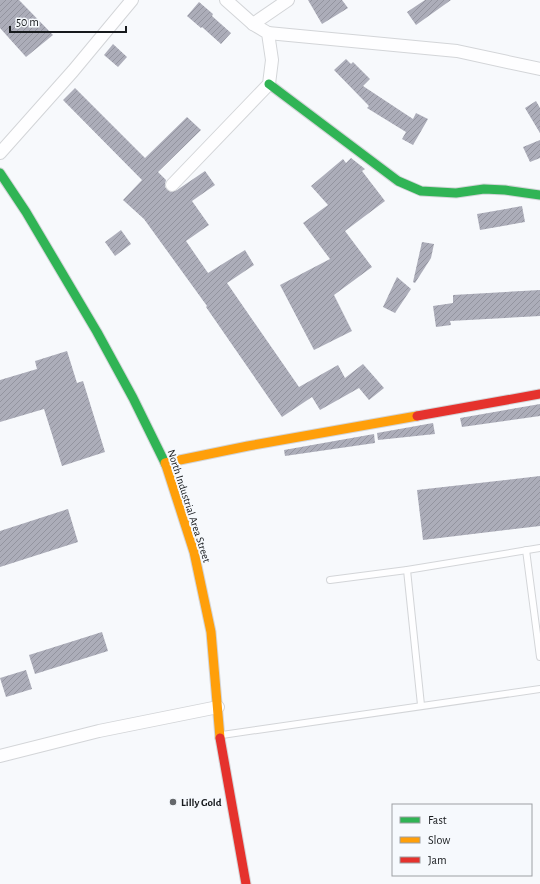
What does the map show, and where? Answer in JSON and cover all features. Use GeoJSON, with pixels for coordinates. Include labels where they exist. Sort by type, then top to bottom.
{"type":"FeatureCollection","features":[{"type":"Feature","properties":{"kind":"main road"},"geometry":{"type":"LineString","coordinates":[[269,84],[398,181],[420,192],[456,193],[484,189],[505,190],[540,195]]}},
{"type":"Feature","properties":{"kind":"main road","name":"North Industrial Area Street"},"geometry":{"type":"LineString","coordinates":[[0,174],[26,212],[97,332],[133,398],[165,463],[194,552],[210,632],[220,735],[246,884]]}},
{"type":"Feature","properties":{"kind":"main road"},"geometry":{"type":"LineString","coordinates":[[165,463],[248,446],[540,394]]}},
{"type":"Feature","properties":{"kind":"street"},"geometry":{"type":"LineString","coordinates":[[0,153],[73,71],[132,0]]}},
{"type":"Feature","properties":{"kind":"street"},"geometry":{"type":"LineString","coordinates":[[226,0],[253,24],[268,33],[457,51],[540,69]]}},
{"type":"Feature","properties":{"kind":"street"},"geometry":{"type":"LineString","coordinates":[[253,24],[288,0]]}},
{"type":"Feature","properties":{"kind":"street"},"geometry":{"type":"LineString","coordinates":[[172,185],[269,84],[272,60],[268,33]]}},
{"type":"Feature","properties":{"kind":"street"},"geometry":{"type":"LineString","coordinates":[[0,756],[99,731],[218,708]]}},
{"type":"Feature","properties":{"kind":"lane"},"geometry":{"type":"LineString","coordinates":[[330,580],[407,570],[540,548]]}},
{"type":"Feature","properties":{"kind":"lane"},"geometry":{"type":"LineString","coordinates":[[526,550],[540,657]]}},
{"type":"Feature","properties":{"kind":"lane"},"geometry":{"type":"LineString","coordinates":[[407,570],[421,705]]}},
{"type":"Feature","properties":{"kind":"lane"},"geometry":{"type":"LineString","coordinates":[[220,735],[540,689]]}},
{"type":"Feature","properties":{"kind":"building"},"geometry":{"type":"Polygon","coordinates":[[[0,0],[19,0],[53,35],[26,57],[0,28],[0,0]]]}},
{"type":"Feature","properties":{"kind":"building"},"geometry":{"type":"Polygon","coordinates":[[[308,0],[342,0],[348,8],[322,24],[308,0]]]}},
{"type":"Feature","properties":{"kind":"building"},"geometry":{"type":"Polygon","coordinates":[[[425,0],[451,0],[416,25],[407,12],[425,0]]]}},
{"type":"Feature","properties":{"kind":"building"},"geometry":{"type":"Polygon","coordinates":[[[199,2],[231,33],[221,44],[187,16],[199,2]]]}},
{"type":"Feature","properties":{"kind":"building"},"geometry":{"type":"Polygon","coordinates":[[[113,44],[127,57],[118,67],[104,55],[113,44]]]}},
{"type":"Feature","properties":{"kind":"building"},"geometry":{"type":"Polygon","coordinates":[[[346,59],[351,64],[353,62],[370,79],[363,86],[413,119],[416,113],[428,119],[413,145],[402,139],[406,132],[367,108],[369,106],[334,70],[346,59]]]}},
{"type":"Feature","properties":{"kind":"building"},"geometry":{"type":"Polygon","coordinates":[[[75,88],[145,158],[187,117],[201,130],[158,172],[166,180],[165,187],[171,192],[177,190],[205,171],[215,185],[192,201],[209,225],[186,241],[208,273],[245,250],[254,265],[227,283],[299,387],[338,365],[345,378],[363,364],[384,388],[369,400],[359,388],[320,410],[312,397],[282,417],[206,307],[207,306],[144,219],[123,200],[142,180],[63,100],[75,88]]]}},
{"type":"Feature","properties":{"kind":"building"},"geometry":{"type":"Polygon","coordinates":[[[536,101],[540,108],[540,133],[525,108],[536,101]]]}},
{"type":"Feature","properties":{"kind":"building"},"geometry":{"type":"Polygon","coordinates":[[[540,140],[540,158],[530,162],[523,147],[540,140]]]}},
{"type":"Feature","properties":{"kind":"building"},"geometry":{"type":"Polygon","coordinates":[[[351,158],[365,169],[362,171],[385,201],[345,231],[372,267],[334,295],[352,331],[314,350],[280,285],[330,259],[303,223],[328,205],[311,186],[343,159],[346,163],[351,158]]]}},
{"type":"Feature","properties":{"kind":"building"},"geometry":{"type":"Polygon","coordinates":[[[522,206],[525,222],[480,230],[477,214],[522,206]]]}},
{"type":"Feature","properties":{"kind":"building"},"geometry":{"type":"Polygon","coordinates":[[[121,230],[131,244],[115,256],[105,242],[121,230]]]}},
{"type":"Feature","properties":{"kind":"building"},"geometry":{"type":"Polygon","coordinates":[[[422,242],[434,244],[431,258],[415,283],[413,282],[422,242]]]}},
{"type":"Feature","properties":{"kind":"building"},"geometry":{"type":"Polygon","coordinates":[[[397,277],[411,289],[395,313],[383,307],[397,277]]]}},
{"type":"Feature","properties":{"kind":"building"},"geometry":{"type":"Polygon","coordinates":[[[540,290],[540,316],[450,321],[451,325],[436,327],[433,306],[453,303],[453,295],[540,290]]]}},
{"type":"Feature","properties":{"kind":"building"},"geometry":{"type":"Polygon","coordinates":[[[67,351],[77,383],[83,381],[105,452],[62,466],[44,409],[0,422],[0,380],[37,369],[35,361],[67,351]]]}},
{"type":"Feature","properties":{"kind":"building"},"geometry":{"type":"Polygon","coordinates":[[[540,404],[540,416],[462,427],[460,418],[540,404]]]}},
{"type":"Feature","properties":{"kind":"building"},"geometry":{"type":"Polygon","coordinates":[[[433,423],[435,434],[378,440],[377,433],[433,423]]]}},
{"type":"Feature","properties":{"kind":"building"},"geometry":{"type":"Polygon","coordinates":[[[374,434],[375,443],[285,456],[284,450],[374,434]]]}},
{"type":"Feature","properties":{"kind":"building"},"geometry":{"type":"Polygon","coordinates":[[[540,476],[540,526],[423,540],[417,490],[540,476]]]}},
{"type":"Feature","properties":{"kind":"building"},"geometry":{"type":"Polygon","coordinates":[[[68,509],[78,542],[0,567],[0,531],[68,509]]]}},
{"type":"Feature","properties":{"kind":"building"},"geometry":{"type":"Polygon","coordinates":[[[102,632],[108,651],[35,674],[29,655],[102,632]]]}},
{"type":"Feature","properties":{"kind":"building"},"geometry":{"type":"Polygon","coordinates":[[[26,670],[32,689],[6,697],[0,678],[26,670]]]}},
{"type":"Feature","properties":{"kind":"traffic: fast"},"geometry":{"type":"LineString","coordinates":[[269,84],[398,181],[421,191],[456,193],[484,189],[505,190],[540,195]]}},
{"type":"Feature","properties":{"kind":"traffic: fast"},"geometry":{"type":"LineString","coordinates":[[0,173],[26,212],[97,332],[133,398],[166,465]]}},
{"type":"Feature","properties":{"kind":"traffic: slow"},"geometry":{"type":"LineString","coordinates":[[165,463],[248,446],[417,416]]}},
{"type":"Feature","properties":{"kind":"traffic: slow"},"geometry":{"type":"LineString","coordinates":[[166,465],[194,552],[211,632],[220,738]]}},
{"type":"Feature","properties":{"kind":"traffic: jam"},"geometry":{"type":"LineString","coordinates":[[417,416],[540,394]]}},
{"type":"Feature","properties":{"kind":"traffic: jam"},"geometry":{"type":"LineString","coordinates":[[220,738],[246,884]]}},
{"type":"Feature","properties":{"kind":"place","name":"Lilly Gold"},"geometry":{"type":"Point","coordinates":[173,802]}}]}
